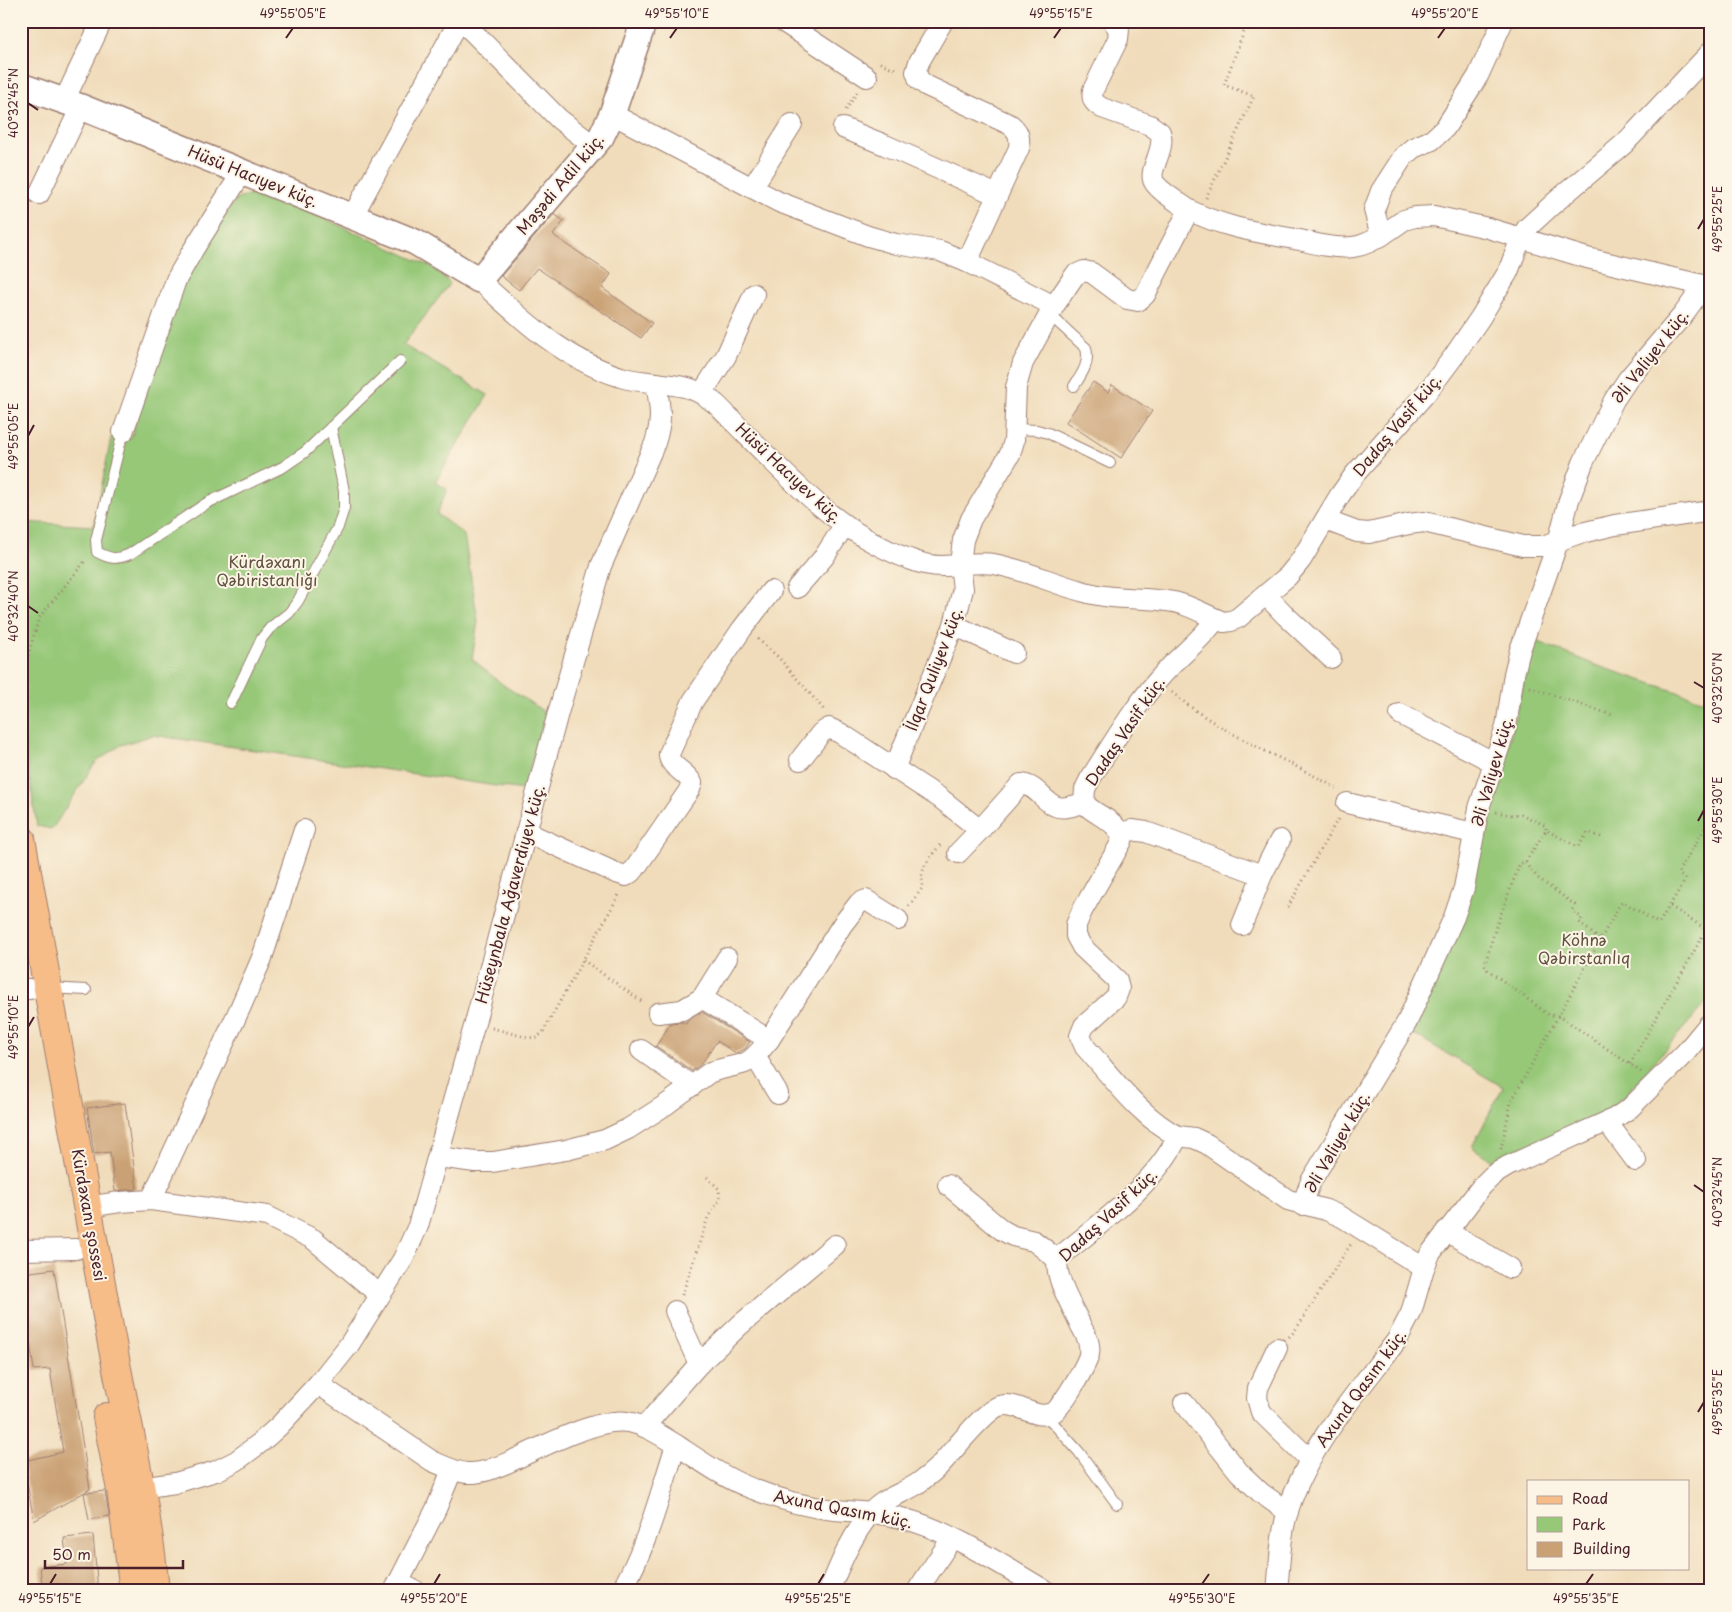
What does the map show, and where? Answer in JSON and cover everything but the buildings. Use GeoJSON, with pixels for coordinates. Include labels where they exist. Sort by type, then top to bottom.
{"type":"FeatureCollection","features":[{"type":"Feature","properties":{"kind":"main road","name":"Kürdəxanı şossesi"},"geometry":{"type":"LineString","coordinates":[[21,839],[33,989],[76,1249],[130,1489],[153,1567],[155,1591]]}},
{"type":"Feature","properties":{"kind":"main road","name":"Kürdəxanı şossesi"},"geometry":{"type":"LineString","coordinates":[[21,941],[87,1207],[117,1374],[130,1489],[134,1591]]}},
{"type":"Feature","properties":{"kind":"street"},"geometry":{"type":"LineString","coordinates":[[39,194],[102,21]]}},
{"type":"Feature","properties":{"kind":"street"},"geometry":{"type":"LineString","coordinates":[[352,216],[461,21],[559,118],[594,146]]}},
{"type":"Feature","properties":{"kind":"street","name":"Məşədi Adil küç."},"geometry":{"type":"LineString","coordinates":[[479,280],[601,137],[612,114],[644,21]]}},
{"type":"Feature","properties":{"kind":"street"},"geometry":{"type":"LineString","coordinates":[[782,21],[867,77]]}},
{"type":"Feature","properties":{"kind":"street"},"geometry":{"type":"LineString","coordinates":[[943,21],[919,62],[916,72],[919,80],[927,86],[1002,120],[1017,130],[1020,138],[1018,148],[967,262]]}},
{"type":"Feature","properties":{"kind":"street"},"geometry":{"type":"LineString","coordinates":[[1113,21],[1119,30],[1118,39],[1093,90],[1092,98],[1102,108],[1150,125],[1160,132],[1163,143],[1153,176],[1154,182],[1194,212],[1236,228],[1332,247],[1352,247],[1368,243],[1404,220],[1415,217],[1434,216],[1488,228],[1564,252],[1706,286]]}},
{"type":"Feature","properties":{"kind":"street"},"geometry":{"type":"LineString","coordinates":[[1381,236],[1374,210],[1381,191],[1402,157],[1413,148],[1432,140],[1445,128],[1478,76],[1503,21]]}},
{"type":"Feature","properties":{"kind":"street","name":"Dadaş Vasif küç."},"geometry":{"type":"LineString","coordinates":[[1121,832],[1118,827],[1090,810],[1084,803],[1086,789],[1090,778],[1146,694],[1174,661],[1202,637],[1216,619],[1224,622],[1238,618],[1288,576],[1355,474],[1427,392],[1454,356],[1508,272],[1521,238],[1527,228],[1625,143],[1711,52]]}},
{"type":"Feature","properties":{"kind":"street","name":"Hüsü Hacıyev küç."},"geometry":{"type":"LineString","coordinates":[[21,86],[73,104],[243,171],[415,242],[479,280]]}},
{"type":"Feature","properties":{"kind":"street"},"geometry":{"type":"LineString","coordinates":[[612,114],[779,202],[868,236],[896,244],[940,251],[967,262],[1051,310]]}},
{"type":"Feature","properties":{"kind":"street"},"geometry":{"type":"LineString","coordinates":[[752,188],[792,124]]}},
{"type":"Feature","properties":{"kind":"street"},"geometry":{"type":"LineString","coordinates":[[843,128],[997,195]]}},
{"type":"Feature","properties":{"kind":"street"},"geometry":{"type":"LineString","coordinates":[[123,432],[176,280],[243,171]]}},
{"type":"Feature","properties":{"kind":"street","name":"İlqar Quliyev küç."},"geometry":{"type":"LineString","coordinates":[[894,769],[954,625],[963,589],[960,564],[963,540],[971,519],[1010,454],[1014,441],[1014,404],[1019,374],[1030,348],[1051,310],[1076,274],[1084,271],[1092,273],[1127,299],[1138,301],[1145,295],[1194,212]]}},
{"type":"Feature","properties":{"kind":"street"},"geometry":{"type":"LineString","coordinates":[[479,280],[534,330],[587,363],[624,378],[656,383]]}},
{"type":"Feature","properties":{"kind":"street","name":"Əli Vəliyev küç."},"geometry":{"type":"LineString","coordinates":[[1302,1205],[1311,1181],[1407,1022],[1454,917],[1464,888],[1479,808],[1506,727],[1520,650],[1558,542],[1569,500],[1583,463],[1614,400],[1628,379],[1706,286]]}},
{"type":"Feature","properties":{"kind":"street"},"geometry":{"type":"LineString","coordinates":[[702,393],[726,356],[754,294]]}},
{"type":"Feature","properties":{"kind":"street","name":"Hüsü Hacıyev küç."},"geometry":{"type":"LineString","coordinates":[[656,383],[681,386],[702,393],[716,404],[819,507],[844,526],[907,559],[942,566],[978,562],[1010,568],[1085,592],[1107,597],[1174,602],[1216,619]]}},
{"type":"Feature","properties":{"kind":"street","name":"Hüseynbala Ağaverdiyev küç."},"geometry":{"type":"LineString","coordinates":[[130,1489],[200,1477],[236,1461],[260,1443],[280,1426],[318,1384],[349,1345],[404,1259],[418,1226],[438,1157],[558,713],[601,566],[655,443],[660,427],[661,413],[656,383]]}},
{"type":"Feature","properties":{"kind":"street"},"geometry":{"type":"LineString","coordinates":[[1325,520],[1368,533],[1424,522],[1523,546],[1544,546],[1577,534],[1615,526],[1711,511]]}},
{"type":"Feature","properties":{"kind":"street"},"geometry":{"type":"LineString","coordinates":[[797,588],[824,557],[844,526]]}},
{"type":"Feature","properties":{"kind":"street"},"geometry":{"type":"LineString","coordinates":[[526,832],[616,873],[626,876],[634,870],[690,789],[692,783],[689,776],[672,763],[669,759],[669,754],[693,701],[742,629],[771,592]]}},
{"type":"Feature","properties":{"kind":"street"},"geometry":{"type":"LineString","coordinates":[[1266,595],[1331,658]]}},
{"type":"Feature","properties":{"kind":"street"},"geometry":{"type":"LineString","coordinates":[[954,625],[1014,653]]}},
{"type":"Feature","properties":{"kind":"street"},"geometry":{"type":"LineString","coordinates":[[1400,714],[1493,762]]}},
{"type":"Feature","properties":{"kind":"street"},"geometry":{"type":"LineString","coordinates":[[800,760],[821,733],[829,728],[940,798],[980,830]]}},
{"type":"Feature","properties":{"kind":"street"},"geometry":{"type":"LineString","coordinates":[[958,853],[1021,784],[1027,784],[1055,806],[1064,807],[1084,803]]}},
{"type":"Feature","properties":{"kind":"street"},"geometry":{"type":"LineString","coordinates":[[1347,803],[1474,833]]}},
{"type":"Feature","properties":{"kind":"street"},"geometry":{"type":"LineString","coordinates":[[151,1200],[242,1006],[262,958],[304,830]]}},
{"type":"Feature","properties":{"kind":"street"},"geometry":{"type":"LineString","coordinates":[[1262,875],[1146,832],[1132,830],[1121,832],[1122,841],[1119,848],[1082,911],[1076,925],[1076,936],[1082,947],[1117,980],[1119,989],[1116,997],[1084,1026],[1080,1036],[1084,1047],[1149,1117],[1164,1130],[1178,1136],[1194,1138],[1207,1144],[1288,1200],[1326,1210],[1424,1268]]}},
{"type":"Feature","properties":{"kind":"street"},"geometry":{"type":"LineString","coordinates":[[1242,925],[1262,875],[1280,840]]}},
{"type":"Feature","properties":{"kind":"street"},"geometry":{"type":"LineString","coordinates":[[438,1157],[475,1162],[493,1162],[566,1150],[605,1140],[628,1130],[709,1073],[717,1069],[746,1062],[755,1056],[769,1040],[842,925],[859,903],[866,900],[898,920]]}},
{"type":"Feature","properties":{"kind":"street"},"geometry":{"type":"LineString","coordinates":[[658,1013],[682,1010],[702,998],[728,958]]}},
{"type":"Feature","properties":{"kind":"street"},"geometry":{"type":"LineString","coordinates":[[702,998],[769,1040]]}},
{"type":"Feature","properties":{"kind":"street","name":"Axund Qasım küç."},"geometry":{"type":"LineString","coordinates":[[1277,1591],[1283,1537],[1288,1512],[1301,1476],[1325,1436],[1397,1340],[1406,1325],[1424,1268],[1430,1254],[1446,1231],[1493,1175],[1607,1122],[1630,1108],[1696,1041],[1710,1023]]}},
{"type":"Feature","properties":{"kind":"street"},"geometry":{"type":"LineString","coordinates":[[641,1050],[692,1086]]}},
{"type":"Feature","properties":{"kind":"street"},"geometry":{"type":"LineString","coordinates":[[755,1056],[778,1094]]}},
{"type":"Feature","properties":{"kind":"street"},"geometry":{"type":"LineString","coordinates":[[1607,1122],[1636,1161]]}},
{"type":"Feature","properties":{"kind":"street","name":"Dadaş Vasif küç."},"geometry":{"type":"LineString","coordinates":[[1046,1415],[1056,1411],[1064,1400],[1085,1366],[1089,1355],[1089,1342],[1056,1269],[1057,1259],[1139,1189],[1167,1157],[1178,1136]]}},
{"type":"Feature","properties":{"kind":"street"},"geometry":{"type":"LineString","coordinates":[[948,1186],[1002,1230],[1013,1236],[1034,1241],[1057,1259]]}},
{"type":"Feature","properties":{"kind":"street"},"geometry":{"type":"LineString","coordinates":[[87,1207],[151,1200],[267,1216],[313,1239],[380,1295]]}},
{"type":"Feature","properties":{"kind":"street"},"geometry":{"type":"LineString","coordinates":[[1446,1231],[1510,1268]]}},
{"type":"Feature","properties":{"kind":"street"},"geometry":{"type":"LineString","coordinates":[[644,1427],[699,1364],[740,1325],[836,1245]]}},
{"type":"Feature","properties":{"kind":"street"},"geometry":{"type":"LineString","coordinates":[[21,1250],[76,1249]]}},
{"type":"Feature","properties":{"kind":"street"},"geometry":{"type":"LineString","coordinates":[[675,1312],[699,1364]]}},
{"type":"Feature","properties":{"kind":"street"},"geometry":{"type":"LineString","coordinates":[[1278,1348],[1258,1388],[1257,1398],[1261,1412],[1310,1460]]}},
{"type":"Feature","properties":{"kind":"street","name":"Axund Qasım küç."},"geometry":{"type":"LineString","coordinates":[[318,1384],[432,1461],[452,1470],[469,1474],[491,1469],[587,1428],[611,1421],[628,1422],[660,1434],[728,1478],[753,1489],[780,1498],[833,1510],[872,1512],[921,1524],[952,1538],[1046,1591]]}},
{"type":"Feature","properties":{"kind":"street"},"geometry":{"type":"LineString","coordinates":[[1184,1403],[1239,1472],[1261,1493],[1288,1512]]}},
{"type":"Feature","properties":{"kind":"street"},"geometry":{"type":"LineString","coordinates":[[829,1591],[842,1560],[859,1528],[872,1512],[882,1501],[918,1484],[937,1468],[988,1414],[998,1407],[1010,1404],[1032,1413],[1046,1415]]}},
{"type":"Feature","properties":{"kind":"street"},"geometry":{"type":"LineString","coordinates":[[620,1591],[631,1573],[642,1548],[676,1446]]}},
{"type":"Feature","properties":{"kind":"street"},"geometry":{"type":"LineString","coordinates":[[402,1588],[452,1470]]}},
{"type":"Feature","properties":{"kind":"street"},"geometry":{"type":"LineString","coordinates":[[916,1591],[952,1538]]}},
{"type":"Feature","properties":{"kind":"lane"},"geometry":{"type":"LineString","coordinates":[[1051,310],[1086,348],[1087,364],[1074,386]]}},
{"type":"Feature","properties":{"kind":"lane"},"geometry":{"type":"LineString","coordinates":[[123,432],[96,540],[97,552],[111,559],[119,559],[130,554],[207,503],[283,467],[305,452],[400,361]]}},
{"type":"Feature","properties":{"kind":"lane"},"geometry":{"type":"LineString","coordinates":[[231,704],[262,638],[298,602],[338,527],[344,508],[344,491],[331,427]]}},
{"type":"Feature","properties":{"kind":"lane"},"geometry":{"type":"LineString","coordinates":[[1014,429],[1037,430],[1048,433],[1110,462]]}},
{"type":"Feature","properties":{"kind":"lane"},"geometry":{"type":"LineString","coordinates":[[33,989],[86,990]]}},
{"type":"Feature","properties":{"kind":"lane"},"geometry":{"type":"LineString","coordinates":[[1046,1415],[1079,1452],[1117,1504]]}},
{"type":"Feature","properties":{"kind":"path"},"geometry":{"type":"LineString","coordinates":[[1194,212],[1254,96],[1224,85],[1248,21]]}},
{"type":"Feature","properties":{"kind":"path"},"geometry":{"type":"LineString","coordinates":[[21,663],[28,655],[39,618],[85,560],[97,552]]}},
{"type":"Feature","properties":{"kind":"path"},"geometry":{"type":"LineString","coordinates":[[742,629],[758,639],[778,657],[824,709],[829,717],[829,728]]}},
{"type":"Feature","properties":{"kind":"path"},"geometry":{"type":"LineString","coordinates":[[1158,680],[1191,708],[1221,727],[1343,793],[1346,797],[1347,803],[1288,907]]}},
{"type":"Feature","properties":{"kind":"path"},"geometry":{"type":"LineString","coordinates":[[1513,681],[1614,716]]}},
{"type":"Feature","properties":{"kind":"path"},"geometry":{"type":"LineString","coordinates":[[1479,808],[1510,815],[1521,814],[1546,826],[1546,830],[1578,847],[1588,832],[1601,836]]}},
{"type":"Feature","properties":{"kind":"path"},"geometry":{"type":"LineString","coordinates":[[1501,1170],[1501,1147],[1511,1102],[1620,904],[1622,902],[1625,903],[1659,923],[1685,879],[1679,874],[1680,869],[1711,818]]}},
{"type":"Feature","properties":{"kind":"path"},"geometry":{"type":"LineString","coordinates":[[1546,830],[1525,862],[1520,862],[1496,927],[1485,964],[1488,970],[1549,1016],[1558,1016],[1655,1082]]}},
{"type":"Feature","properties":{"kind":"path"},"geometry":{"type":"LineString","coordinates":[[898,920],[923,887],[921,876],[924,868],[940,845],[946,844],[958,853]]}},
{"type":"Feature","properties":{"kind":"path"},"geometry":{"type":"LineString","coordinates":[[1525,862],[1538,878],[1575,905],[1572,910],[1582,918],[1579,922],[1599,939]]}},
{"type":"Feature","properties":{"kind":"path"},"geometry":{"type":"LineString","coordinates":[[475,1023],[525,1037],[537,1038],[543,1032],[620,894],[626,876]]}},
{"type":"Feature","properties":{"kind":"path"},"geometry":{"type":"LineString","coordinates":[[1630,1064],[1705,932],[1704,928],[1670,906]]}},
{"type":"Feature","properties":{"kind":"path"},"geometry":{"type":"LineString","coordinates":[[583,960],[658,1013]]}},
{"type":"Feature","properties":{"kind":"path"},"geometry":{"type":"LineString","coordinates":[[675,1312],[685,1289],[708,1217],[720,1199],[719,1189],[707,1177]]}},
{"type":"Feature","properties":{"kind":"path"},"geometry":{"type":"LineString","coordinates":[[1278,1348],[1294,1332],[1361,1229]]}},
{"type":"Feature","properties":{"kind":"green space","name":"Kürdəxanı Qəbiristanlığı"},"geometry":{"type":"Polygon","coordinates":[[[263,191],[432,267],[450,283],[403,345],[488,395],[435,482],[447,489],[437,514],[464,535],[478,621],[472,659],[502,684],[546,713],[523,790],[153,735],[121,745],[96,762],[52,829],[37,826],[21,725],[21,522],[94,526],[112,433],[131,438],[172,309],[195,259],[237,199],[263,191]]]}},
{"type":"Feature","properties":{"kind":"green space","name":"Köhnə Qəbirstanlıq"},"geometry":{"type":"Polygon","coordinates":[[[1534,640],[1595,665],[1711,703],[1711,995],[1617,1105],[1575,1128],[1494,1162],[1472,1147],[1503,1087],[1412,1033],[1482,831],[1510,737],[1534,640]]]}}]}
